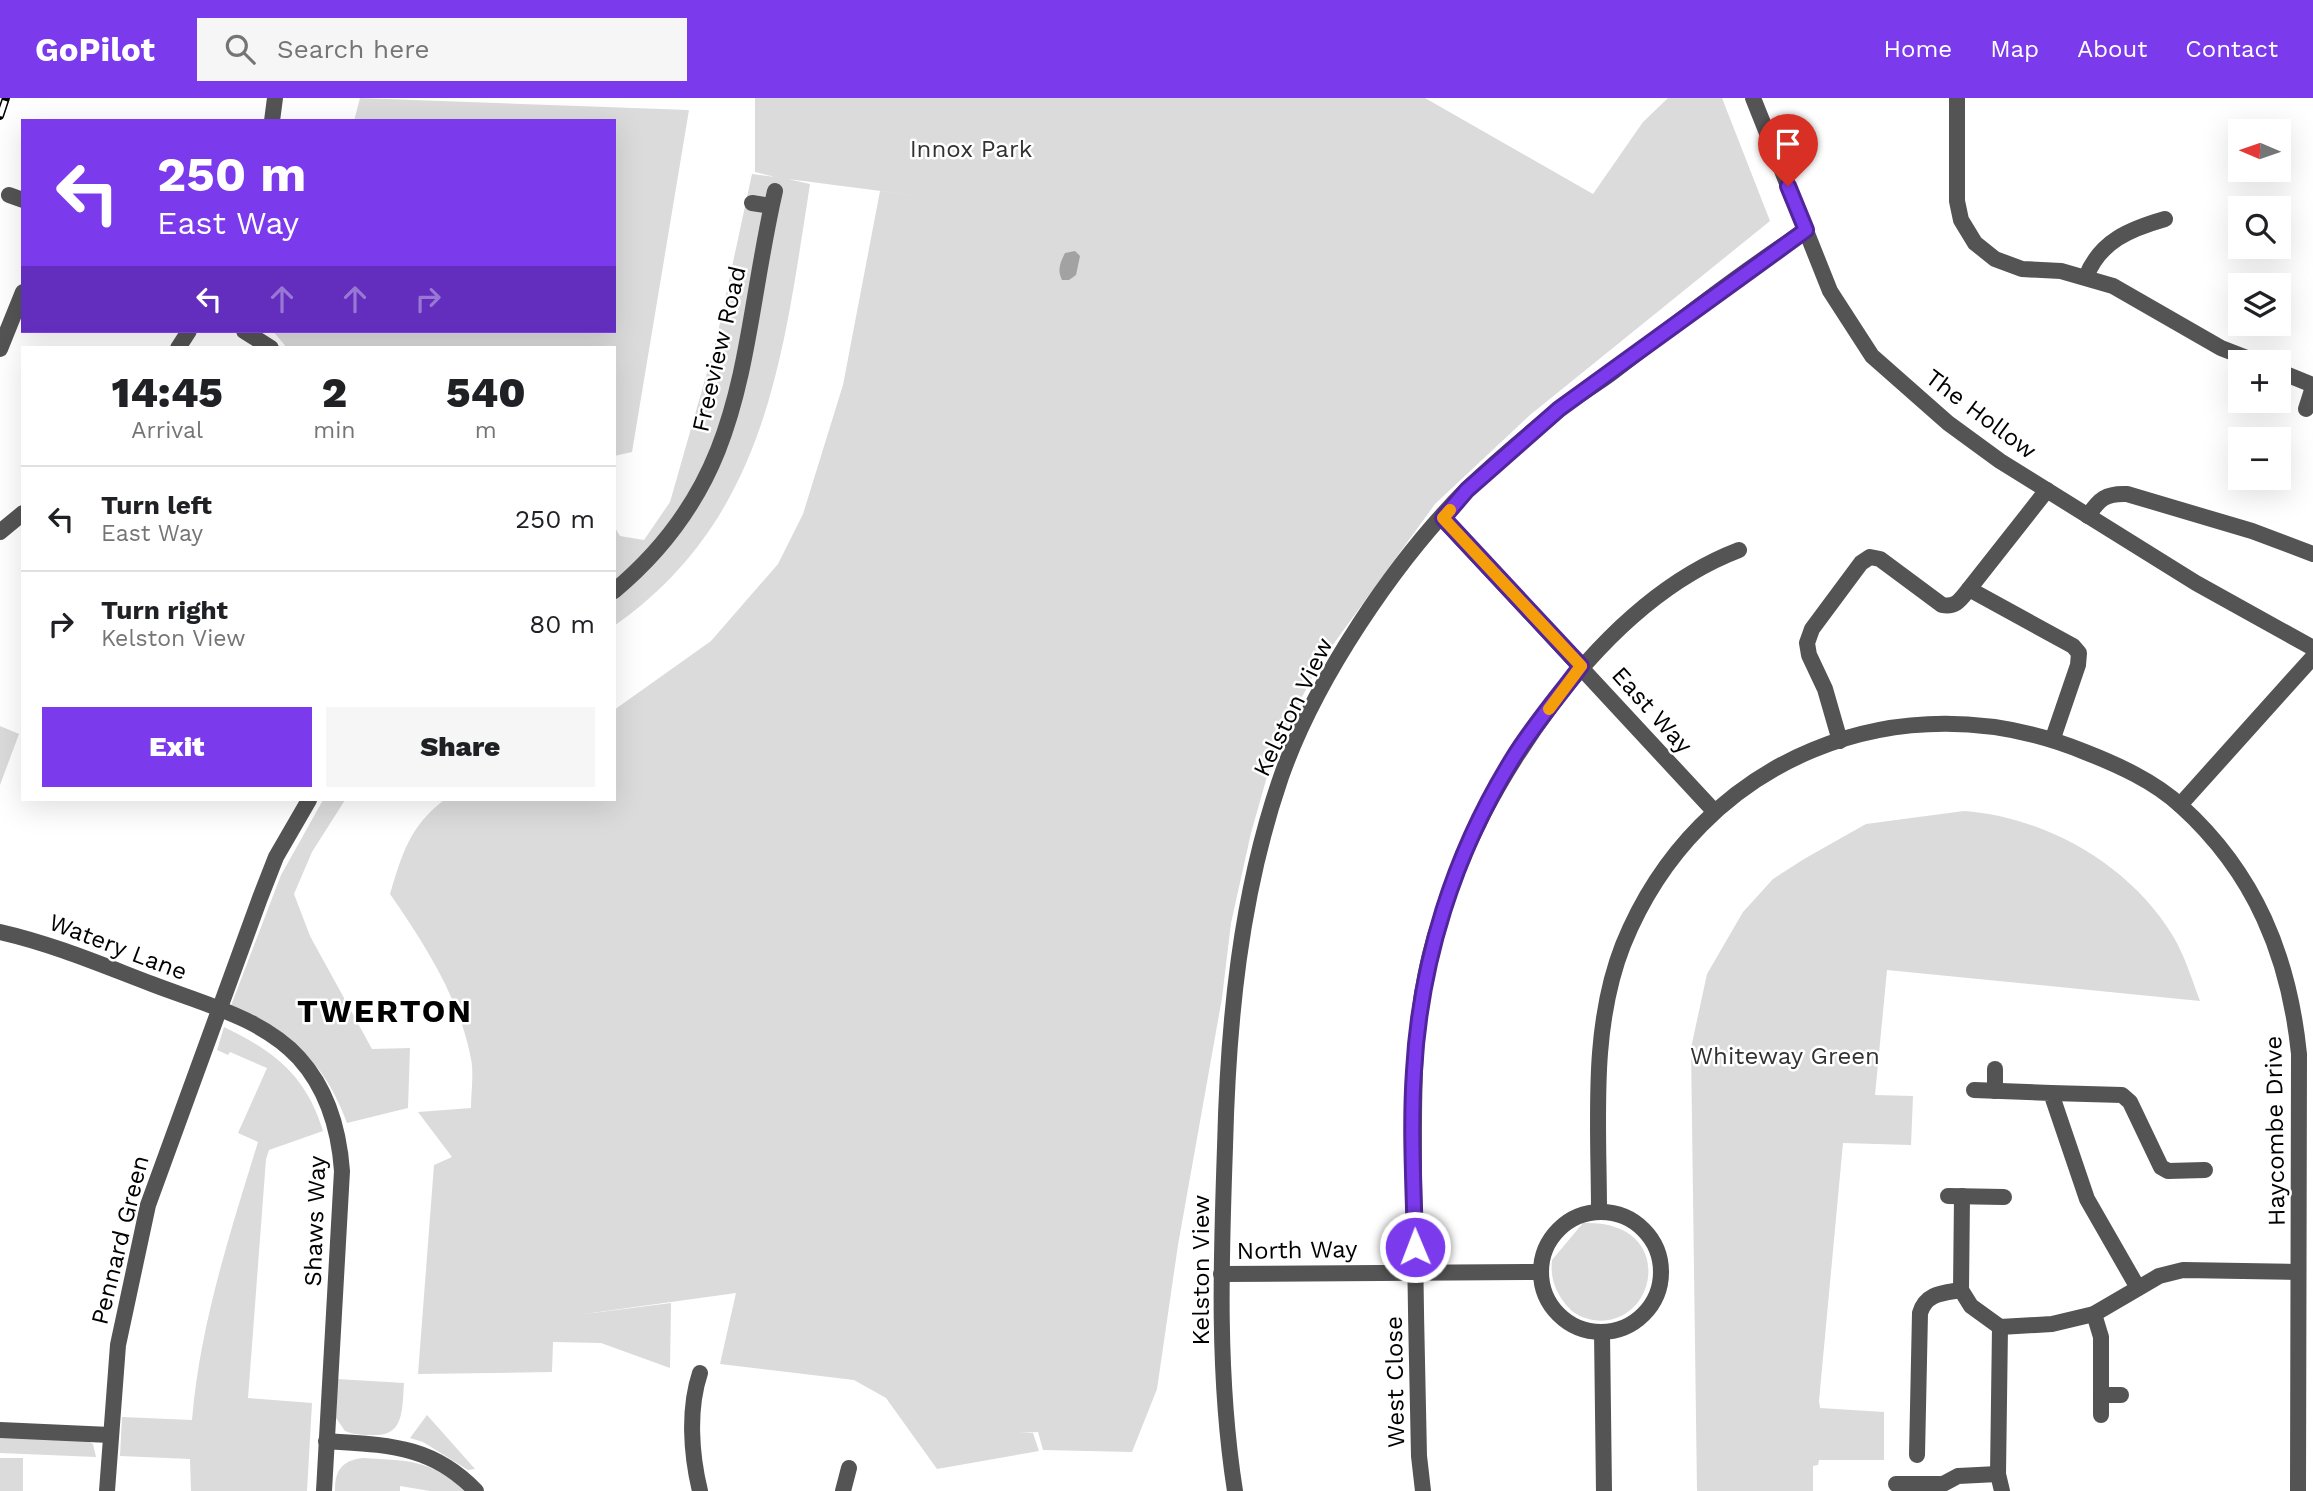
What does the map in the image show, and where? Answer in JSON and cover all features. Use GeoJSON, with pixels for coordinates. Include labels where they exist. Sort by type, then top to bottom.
{"type":"FeatureCollection","features":[{"type":"Feature","properties":{"kind":"street"},"geometry":{"type":"LineString","coordinates":[[272,119],[275,98]]}},
{"type":"Feature","properties":{"kind":"street","name":"The Hollow"},"geometry":{"type":"LineString","coordinates":[[1753,98],[1830,291],[1872,356],[1954,428],[2047,490],[2196,583],[2313,648]]}},
{"type":"Feature","properties":{"kind":"street"},"geometry":{"type":"LineString","coordinates":[[1957,98],[1957,201],[1961,220],[1975,243],[1995,259],[2022,269],[2062,271],[2113,286],[2228,351]]}},
{"type":"Feature","properties":{"kind":"street","name":"Freeview Road"},"geometry":{"type":"LineString","coordinates":[[616,590],[661,546],[687,513],[710,474],[730,418],[754,311],[773,198],[752,202]]}},
{"type":"Feature","properties":{"kind":"street"},"geometry":{"type":"LineString","coordinates":[[2086,277],[2093,258],[2109,242],[2140,226],[2165,219]]}},
{"type":"Feature","properties":{"kind":"street","name":"Kelston View"},"geometry":{"type":"LineString","coordinates":[[1235,1491],[1224,1388],[1221,1274],[1225,1122],[1234,988],[1244,926],[1265,830],[1282,774],[1326,680],[1387,582],[1467,490],[1559,409],[1806,230]]}},
{"type":"Feature","properties":{"kind":"street"},"geometry":{"type":"LineString","coordinates":[[0,349],[21,297]]}},
{"type":"Feature","properties":{"kind":"street"},"geometry":{"type":"LineString","coordinates":[[247,333],[268,346]]}},
{"type":"Feature","properties":{"kind":"street"},"geometry":{"type":"LineString","coordinates":[[2291,377],[2313,386],[2306,409]]}},
{"type":"Feature","properties":{"kind":"street"},"geometry":{"type":"LineString","coordinates":[[1840,740],[1825,689],[1809,655],[1807,643],[1812,629],[1861,563],[1870,557],[1880,559],[1942,606],[1951,607],[1958,603],[2047,490]]}},
{"type":"Feature","properties":{"kind":"street"},"geometry":{"type":"LineString","coordinates":[[2088,516],[2098,500],[2112,493],[2127,494],[2252,531],[2313,554]]}},
{"type":"Feature","properties":{"kind":"street"},"geometry":{"type":"LineString","coordinates":[[0,532],[21,515]]}},
{"type":"Feature","properties":{"kind":"street","name":"East Way"},"geometry":{"type":"LineString","coordinates":[[1443,518],[1714,811]]}},
{"type":"Feature","properties":{"kind":"street","name":"West Close"},"geometry":{"type":"LineString","coordinates":[[1423,1491],[1419,1457],[1413,1073],[1420,1006],[1434,937],[1459,866],[1487,805],[1512,759],[1581,666],[1646,603],[1707,562],[1739,550]]}},
{"type":"Feature","properties":{"kind":"street"},"geometry":{"type":"LineString","coordinates":[[1969,589],[2073,646],[2079,653],[2053,738]]}},
{"type":"Feature","properties":{"kind":"street"},"geometry":{"type":"LineString","coordinates":[[2180,805],[2313,657]]}},
{"type":"Feature","properties":{"kind":"street","name":"Haycombe Drive"},"geometry":{"type":"LineString","coordinates":[[1599,1212],[1601,1031],[1610,985],[1623,945],[1643,902],[1687,840],[1714,811],[1795,757],[1840,740],[1890,726],[1914,723],[2007,728],[2053,738],[2108,761],[2152,785],[2180,805],[2211,838],[2263,911],[2287,978],[2306,1053],[2298,1272],[2298,1491]]}},
{"type":"Feature","properties":{"kind":"street"},"geometry":{"type":"LineString","coordinates":[[219,1010],[276,857],[308,801]]}},
{"type":"Feature","properties":{"kind":"street","name":"Watery Lane"},"geometry":{"type":"LineString","coordinates":[[0,932],[42,942],[219,1010]]}},
{"type":"Feature","properties":{"kind":"street","name":"Pennard Green"},"geometry":{"type":"LineString","coordinates":[[107,1491],[118,1345],[148,1205],[219,1010]]}},
{"type":"Feature","properties":{"kind":"street","name":"Shaws Way"},"geometry":{"type":"LineString","coordinates":[[219,1010],[254,1025],[291,1050],[324,1095],[336,1123],[342,1171],[324,1491]]}},
{"type":"Feature","properties":{"kind":"street"},"geometry":{"type":"LineString","coordinates":[[1994,1069],[1995,1091]]}},
{"type":"Feature","properties":{"kind":"street"},"geometry":{"type":"LineString","coordinates":[[1974,1090],[2122,1094],[2130,1102],[2161,1167],[2168,1171],[2204,1170]]}},
{"type":"Feature","properties":{"kind":"street"},"geometry":{"type":"LineString","coordinates":[[2051,1093],[2087,1199],[2138,1288]]}},
{"type":"Feature","properties":{"kind":"street"},"geometry":{"type":"LineString","coordinates":[[2004,1197],[1955,1196],[1961,1290],[1971,1306],[2000,1327],[2052,1324],[2094,1314],[2159,1276],[2183,1270],[2298,1272]]}},
{"type":"Feature","properties":{"kind":"street"},"geometry":{"type":"LineString","coordinates":[[1599,1212],[1620,1215],[1638,1224],[1653,1242],[1661,1270],[1654,1299],[1642,1316],[1622,1328],[1601,1332],[1582,1329],[1564,1319],[1545,1294],[1541,1272],[1546,1247],[1557,1230],[1577,1217],[1599,1212]]}},
{"type":"Feature","properties":{"kind":"street","name":"North Way"},"geometry":{"type":"LineString","coordinates":[[1221,1274],[1541,1272]]}},
{"type":"Feature","properties":{"kind":"street"},"geometry":{"type":"LineString","coordinates":[[1917,1455],[1920,1312],[1923,1302],[1933,1295],[1961,1290]]}},
{"type":"Feature","properties":{"kind":"street"},"geometry":{"type":"LineString","coordinates":[[2094,1314],[2101,1337],[2101,1415]]}},
{"type":"Feature","properties":{"kind":"street"},"geometry":{"type":"LineString","coordinates":[[2000,1327],[1998,1474],[2002,1491]]}},
{"type":"Feature","properties":{"kind":"street"},"geometry":{"type":"LineString","coordinates":[[1601,1332],[1604,1491]]}},
{"type":"Feature","properties":{"kind":"street"},"geometry":{"type":"LineString","coordinates":[[691,1381],[693,1450],[700,1491]]}},
{"type":"Feature","properties":{"kind":"street"},"geometry":{"type":"LineString","coordinates":[[2101,1395],[2121,1395]]}},
{"type":"Feature","properties":{"kind":"street"},"geometry":{"type":"LineString","coordinates":[[0,1430],[110,1435]]}},
{"type":"Feature","properties":{"kind":"street"},"geometry":{"type":"LineString","coordinates":[[326,1441],[404,1447],[446,1467],[476,1491]]}},
{"type":"Feature","properties":{"kind":"street"},"geometry":{"type":"LineString","coordinates":[[843,1491],[849,1468]]}},
{"type":"Feature","properties":{"kind":"street"},"geometry":{"type":"LineString","coordinates":[[1896,1484],[1942,1484],[1958,1476],[1998,1474]]}},
{"type":"Feature","properties":{"kind":"green space"},"geometry":{"type":"Polygon","coordinates":[[[360,98],[689,110],[632,452],[616,456],[616,346],[285,346],[275,333],[616,333],[616,119],[355,119],[360,98]]]}},
{"type":"Feature","properties":{"kind":"green space","name":"Innox Park"},"geometry":{"type":"Polygon","coordinates":[[[755,98],[1425,98],[1593,194],[1643,122],[1668,98],[1722,98],[1770,221],[1530,415],[1435,504],[1319,664],[1274,752],[1251,833],[1231,923],[1222,998],[1178,1245],[1157,1389],[1132,1452],[1043,1450],[1038,1432],[1020,1433],[1033,1433],[1039,1451],[937,1469],[886,1398],[854,1380],[720,1364],[736,1293],[577,1315],[671,1303],[670,1368],[601,1343],[553,1342],[552,1372],[418,1374],[434,1165],[452,1157],[418,1112],[471,1108],[472,1071],[466,1037],[450,993],[428,952],[390,894],[409,842],[423,820],[443,801],[616,801],[616,709],[711,641],[778,564],[803,514],[843,385],[880,191],[958,201],[788,179],[810,184],[790,310],[777,371],[760,429],[737,484],[706,535],[666,583],[616,624],[616,529],[620,536],[644,540],[670,502],[716,341],[752,174],[775,177],[755,172],[755,98]]]}},
{"type":"Feature","properties":{"kind":"green space"},"geometry":{"type":"Polygon","coordinates":[[[0,726],[19,734],[0,785],[0,726]]]}},
{"type":"Feature","properties":{"kind":"green space"},"geometry":{"type":"Polygon","coordinates":[[[322,801],[344,801],[312,852],[294,894],[310,936],[372,1049],[410,1048],[408,1108],[347,1123],[338,1101],[316,1065],[271,1029],[230,1008],[281,875],[322,801]]]}},
{"type":"Feature","properties":{"kind":"green space","name":"Whiteway Green"},"geometry":{"type":"Polygon","coordinates":[[[1964,811],[1995,815],[2055,834],[2110,867],[2134,887],[2155,910],[2173,936],[2200,1001],[1887,970],[1875,1095],[1913,1096],[1911,1145],[1843,1143],[1819,1401],[1820,1408],[1884,1412],[1884,1460],[1819,1460],[1818,1465],[1813,1466],[1813,1491],[1697,1491],[1691,1048],[1707,974],[1743,912],[1773,879],[1804,859],[1866,824],[1964,811]]]}},
{"type":"Feature","properties":{"kind":"green space"},"geometry":{"type":"Polygon","coordinates":[[[224,1027],[258,1046],[286,1067],[307,1094],[323,1131],[269,1150],[266,1159],[248,1398],[312,1403],[307,1491],[191,1491],[190,1459],[120,1456],[122,1417],[192,1420],[209,1314],[258,1142],[238,1133],[267,1068],[230,1052],[228,1055],[217,1050],[224,1027]]]}},
{"type":"Feature","properties":{"kind":"green space"},"geometry":{"type":"Polygon","coordinates":[[[1583,1223],[1614,1226],[1634,1238],[1645,1255],[1648,1274],[1644,1293],[1632,1308],[1615,1319],[1593,1320],[1577,1314],[1564,1303],[1555,1286],[1552,1260],[1583,1223]]]}},
{"type":"Feature","properties":{"kind":"green space"},"geometry":{"type":"Polygon","coordinates":[[[337,1379],[404,1383],[402,1411],[396,1426],[391,1431],[373,1435],[345,1431],[336,1418],[337,1379]]]}},
{"type":"Feature","properties":{"kind":"green space"},"geometry":{"type":"Polygon","coordinates":[[[427,1415],[475,1469],[468,1470],[423,1442],[410,1438],[427,1415]]]}},
{"type":"Feature","properties":{"kind":"green space"},"geometry":{"type":"Polygon","coordinates":[[[0,1437],[87,1441],[93,1444],[96,1457],[0,1453],[0,1437]]]}},
{"type":"Feature","properties":{"kind":"green space"},"geometry":{"type":"Polygon","coordinates":[[[0,1458],[23,1458],[23,1491],[0,1491],[0,1458]]]}},
{"type":"Feature","properties":{"kind":"green space"},"geometry":{"type":"Polygon","coordinates":[[[362,1458],[407,1461],[429,1467],[467,1491],[430,1491],[400,1486],[400,1491],[335,1491],[336,1478],[344,1464],[362,1458]]]}},
{"type":"Feature","properties":{"kind":"shaded area"},"geometry":{"type":"Polygon","coordinates":[[[1075,251],[1080,256],[1076,275],[1069,280],[1062,280],[1059,270],[1063,257],[1065,253],[1075,251]]]}},
{"type":"Feature","properties":{"kind":"railway"},"geometry":{"type":"LineString","coordinates":[[0,116],[6,98]]}},
{"type":"Feature","properties":{"kind":"slow traffic"},"geometry":{"type":"LineString","coordinates":[[1450,510],[1443,518],[1581,666],[1549,709]]}},
{"type":"Feature","properties":{"kind":"district","name":"TWERTON"},"geometry":{"type":"Point","coordinates":[385,1011]}},
{"type":"Feature","properties":{"kind":"route"},"geometry":{"type":"LineString","coordinates":[[1415,1247],[1413,1073],[1420,1006],[1434,937],[1459,866],[1487,805],[1512,759],[1581,666],[1443,518],[1467,490],[1559,409],[1611,374],[1659,334],[1806,230],[1788,186]]}}]}
